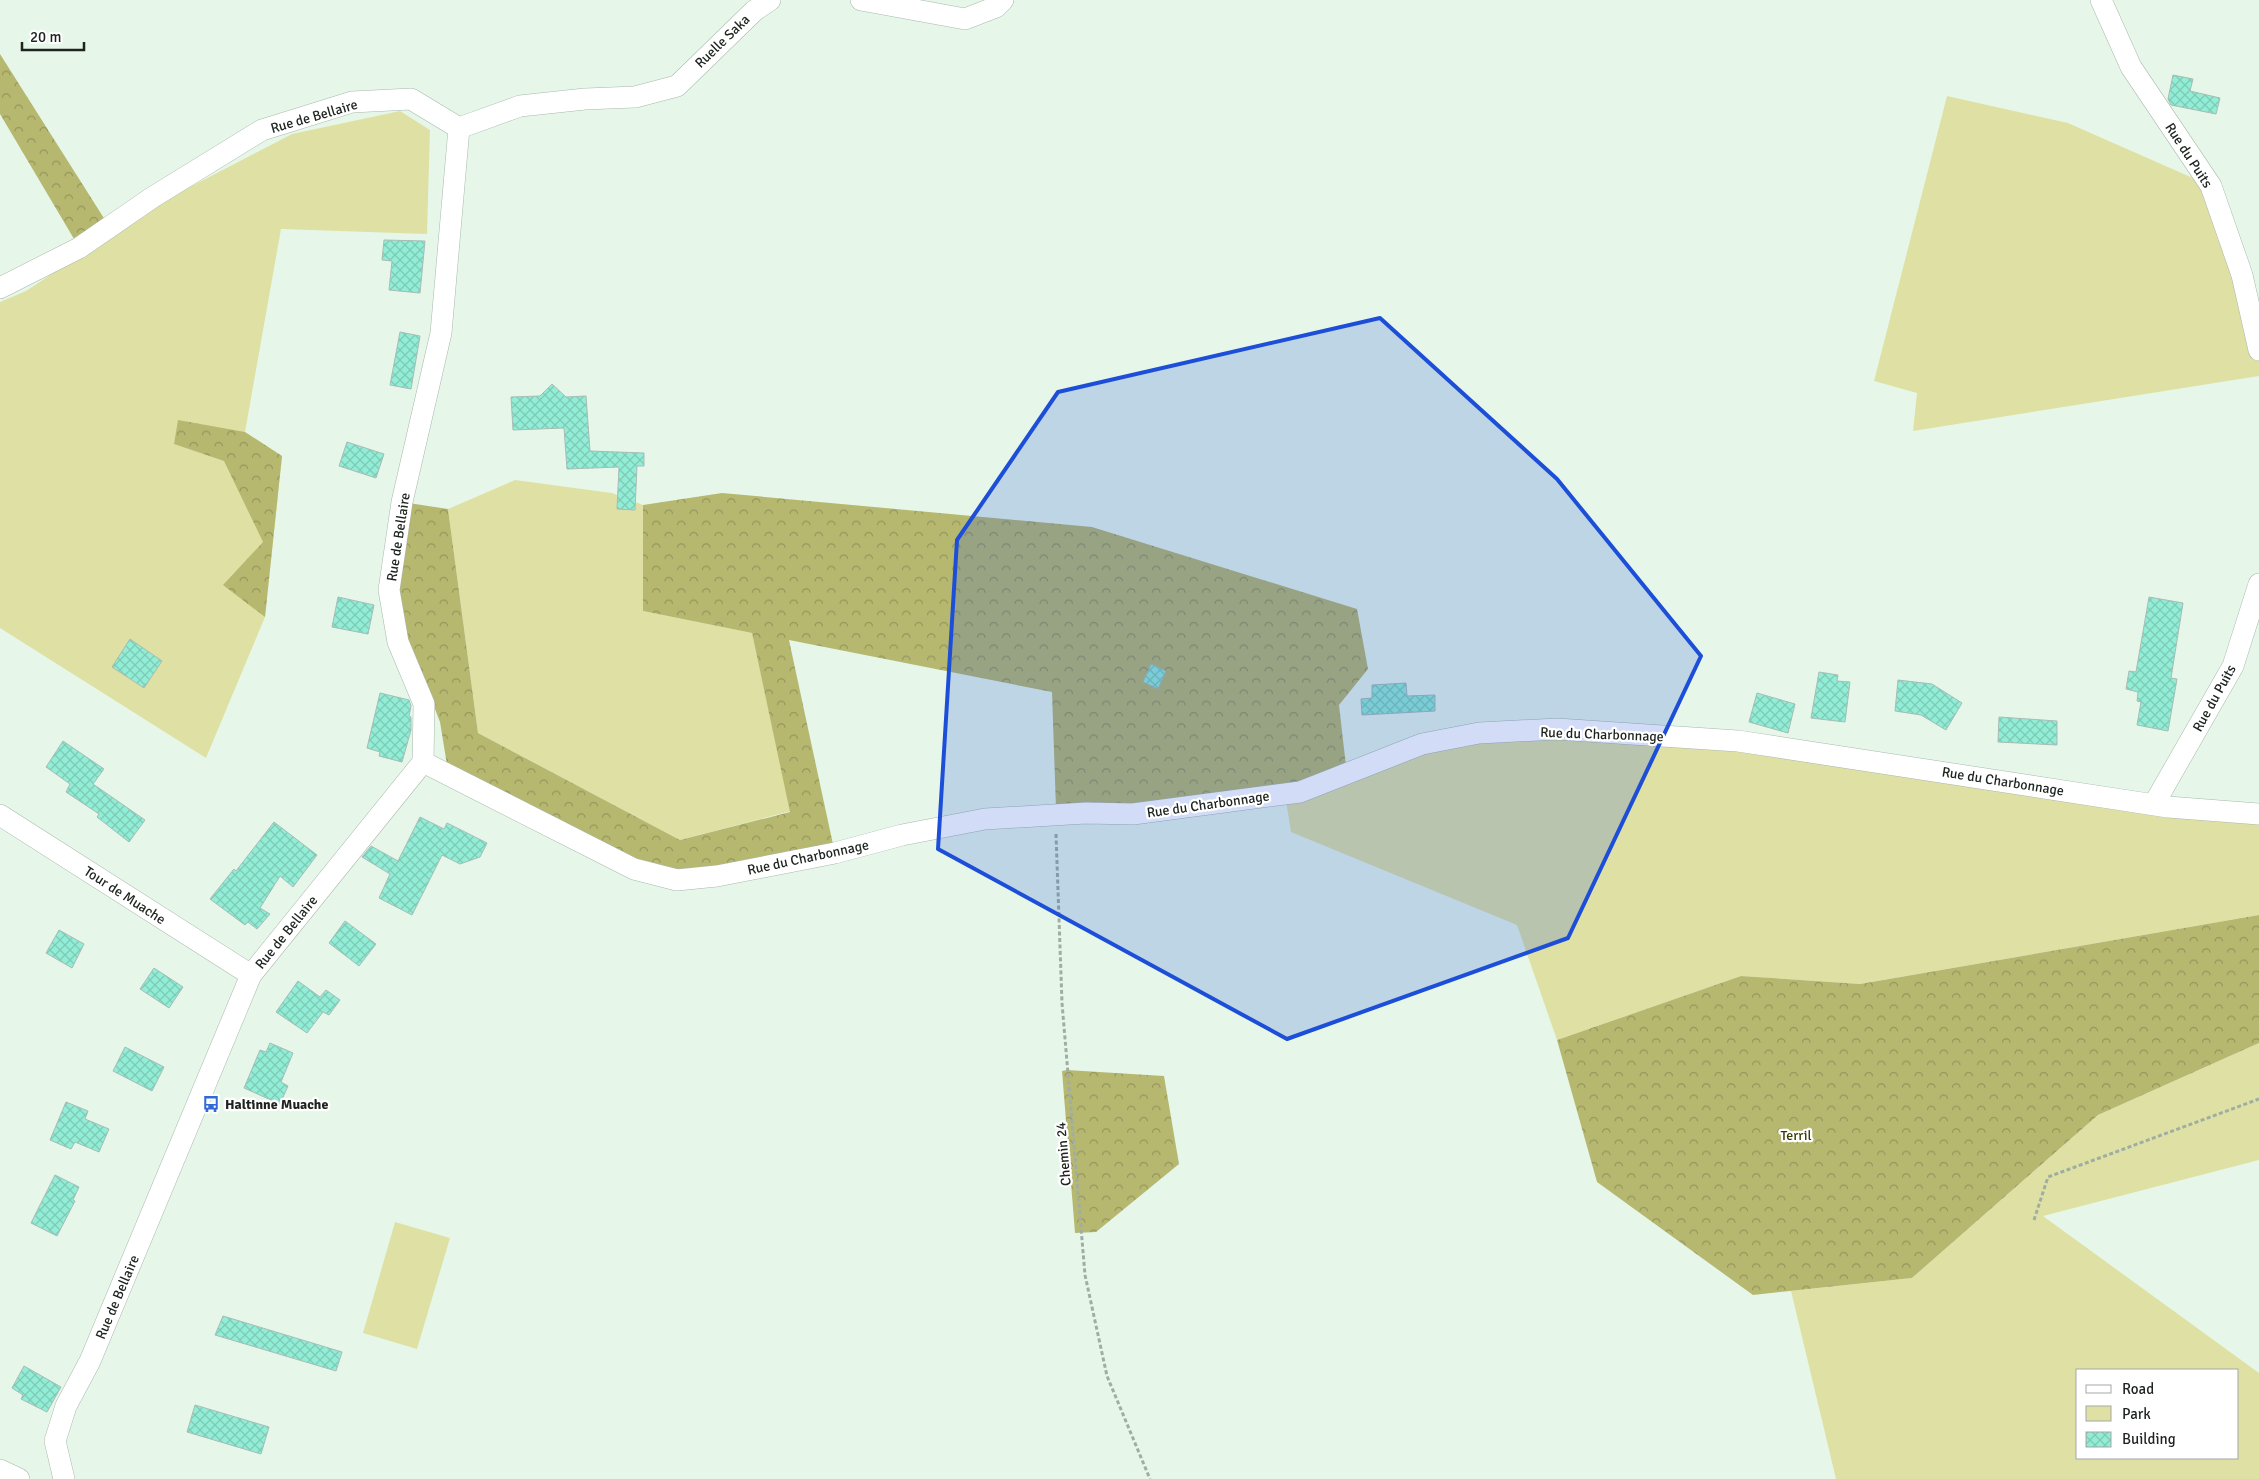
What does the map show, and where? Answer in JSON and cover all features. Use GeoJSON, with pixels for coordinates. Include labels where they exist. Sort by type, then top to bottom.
{"type":"FeatureCollection","features":[{"type":"Feature","properties":{"kind":"street","name":"Ruelle Saka"},"geometry":{"type":"LineString","coordinates":[[459,128],[520,106],[634,96],[677,86],[754,11],[770,0]]}},
{"type":"Feature","properties":{"kind":"street"},"geometry":{"type":"LineString","coordinates":[[861,0],[965,19],[996,7],[1003,0]]}},
{"type":"Feature","properties":{"kind":"street","name":"Rue du Puits"},"geometry":{"type":"LineString","coordinates":[[2101,0],[2131,67],[2211,186],[2242,275],[2259,350]]}},
{"type":"Feature","properties":{"kind":"street","name":"Rue de Bellaire"},"geometry":{"type":"LineString","coordinates":[[0,288],[79,248],[153,197],[262,130],[352,102],[411,99],[459,128],[442,333],[402,502],[389,590],[398,642],[424,704],[423,762],[251,975],[90,1361],[66,1406],[55,1441],[64,1479]]}},
{"type":"Feature","properties":{"kind":"street","name":"Rue du Puits"},"geometry":{"type":"LineString","coordinates":[[2154,804],[2233,666],[2259,584]]}},
{"type":"Feature","properties":{"kind":"street","name":"Rue du Charbonnage"},"geometry":{"type":"LineString","coordinates":[[423,762],[634,869],[677,880],[717,876],[836,853],[902,835],[984,818],[1134,814],[1300,792],[1422,744],[1479,733],[1557,729],[1738,741],[2154,804],[2259,814]]}},
{"type":"Feature","properties":{"kind":"street","name":"Tour de Muache"},"geometry":{"type":"LineString","coordinates":[[0,815],[251,975]]}},
{"type":"Feature","properties":{"kind":"street"},"geometry":{"type":"LineString","coordinates":[[0,1470],[18,1479]]}},
{"type":"Feature","properties":{"kind":"path","name":"Chemin 24"},"geometry":{"type":"LineString","coordinates":[[1055,817],[1062,1003],[1085,1275],[1106,1376],[1150,1479]]}},
{"type":"Feature","properties":{"kind":"path"},"geometry":{"type":"LineString","coordinates":[[2034,1220],[2048,1177],[2259,1099]]}},
{"type":"Feature","properties":{"kind":"highlighted area"},"geometry":{"type":"Polygon","coordinates":[[[1380,318],[1557,479],[1701,656],[1568,938],[1287,1039],[938,849],[957,540],[1058,392],[1380,318]]]}},
{"type":"Feature","properties":{"kind":"green space"},"geometry":{"type":"Polygon","coordinates":[[[0,54],[107,223],[77,244],[0,114],[0,54]]]}},
{"type":"Feature","properties":{"kind":"green space"},"geometry":{"type":"Polygon","coordinates":[[[1947,96],[2068,123],[2211,186],[2259,350],[2259,376],[1913,431],[1917,393],[1874,381],[1947,96]]]}},
{"type":"Feature","properties":{"kind":"green space"},"geometry":{"type":"Polygon","coordinates":[[[400,111],[430,130],[427,234],[281,229],[245,432],[282,456],[265,617],[206,758],[0,628],[0,302],[26,291],[159,203],[292,134],[400,111]]]}},
{"type":"Feature","properties":{"kind":"green space"},"geometry":{"type":"Polygon","coordinates":[[[178,420],[245,432],[282,456],[265,617],[223,585],[263,542],[224,461],[174,444],[178,420]]]}},
{"type":"Feature","properties":{"kind":"green space"},"geometry":{"type":"Polygon","coordinates":[[[515,480],[612,493],[643,505],[643,611],[752,633],[791,811],[680,840],[478,733],[448,509],[515,480]]]}},
{"type":"Feature","properties":{"kind":"green space"},"geometry":{"type":"Polygon","coordinates":[[[722,493],[1092,527],[1357,609],[1368,669],[1339,705],[1346,766],[1288,786],[1136,808],[1056,809],[1052,692],[789,640],[834,849],[679,872],[627,862],[448,771],[440,722],[389,590],[402,502],[448,509],[478,733],[680,840],[790,812],[752,633],[643,611],[643,505],[722,493]]]}},
{"type":"Feature","properties":{"kind":"green space"},"geometry":{"type":"Polygon","coordinates":[[[1557,729],[2259,814],[2259,915],[1860,984],[1741,976],[1557,1040],[1517,925],[1291,832],[1285,794],[1422,744],[1557,729]]]}},
{"type":"Feature","properties":{"kind":"green space","name":"Terril"},"geometry":{"type":"Polygon","coordinates":[[[2259,915],[2259,1043],[2098,1115],[1912,1278],[1753,1295],[1597,1182],[1557,1040],[1741,976],[1860,984],[2259,915]]]}},
{"type":"Feature","properties":{"kind":"green space"},"geometry":{"type":"Polygon","coordinates":[[[2259,1043],[2259,1160],[2043,1216],[2259,1373],[2259,1479],[1836,1479],[1791,1291],[1912,1278],[2098,1115],[2259,1043]]]}},
{"type":"Feature","properties":{"kind":"green space"},"geometry":{"type":"Polygon","coordinates":[[[1062,1071],[1164,1076],[1179,1164],[1096,1232],[1075,1233],[1062,1071]]]}},
{"type":"Feature","properties":{"kind":"green space"},"geometry":{"type":"Polygon","coordinates":[[[395,1222],[450,1238],[417,1349],[363,1333],[395,1222]]]}},
{"type":"Feature","properties":{"kind":"building"},"geometry":{"type":"Polygon","coordinates":[[[2173,75],[2193,79],[2190,91],[2220,98],[2216,114],[2171,105],[2168,99],[2173,75]]]}},
{"type":"Feature","properties":{"kind":"building"},"geometry":{"type":"Polygon","coordinates":[[[384,240],[425,241],[420,293],[389,290],[392,261],[382,260],[384,240]]]}},
{"type":"Feature","properties":{"kind":"building"},"geometry":{"type":"Polygon","coordinates":[[[400,332],[420,336],[411,389],[390,385],[400,332]]]}},
{"type":"Feature","properties":{"kind":"building"},"geometry":{"type":"Polygon","coordinates":[[[552,384],[566,397],[586,396],[590,451],[644,453],[644,466],[637,466],[635,510],[617,509],[619,467],[567,469],[564,428],[513,430],[511,397],[540,396],[552,384]]]}},
{"type":"Feature","properties":{"kind":"building"},"geometry":{"type":"Polygon","coordinates":[[[347,442],[384,454],[376,478],[339,466],[347,442]]]}},
{"type":"Feature","properties":{"kind":"building"},"geometry":{"type":"Polygon","coordinates":[[[338,597],[374,605],[368,634],[332,627],[338,597]]]}},
{"type":"Feature","properties":{"kind":"building"},"geometry":{"type":"Polygon","coordinates":[[[2149,597],[2183,603],[2171,678],[2177,679],[2168,731],[2137,725],[2141,702],[2137,701],[2138,692],[2126,689],[2129,671],[2136,672],[2149,597]]]}},
{"type":"Feature","properties":{"kind":"building"},"geometry":{"type":"Polygon","coordinates":[[[130,639],[162,661],[144,688],[112,667],[130,639]]]}},
{"type":"Feature","properties":{"kind":"building"},"geometry":{"type":"Polygon","coordinates":[[[1151,664],[1166,671],[1158,689],[1143,682],[1151,664]]]}},
{"type":"Feature","properties":{"kind":"building"},"geometry":{"type":"Polygon","coordinates":[[[1819,672],[1838,675],[1837,681],[1850,682],[1845,722],[1811,718],[1819,672]]]}},
{"type":"Feature","properties":{"kind":"building"},"geometry":{"type":"Polygon","coordinates":[[[1898,680],[1932,684],[1962,703],[1946,730],[1921,715],[1895,711],[1898,680]]]}},
{"type":"Feature","properties":{"kind":"building"},"geometry":{"type":"Polygon","coordinates":[[[1406,683],[1407,696],[1435,695],[1435,711],[1362,715],[1361,699],[1372,698],[1372,685],[1406,683]]]}},
{"type":"Feature","properties":{"kind":"building"},"geometry":{"type":"Polygon","coordinates":[[[380,693],[409,700],[411,706],[409,716],[411,717],[411,730],[402,762],[379,756],[380,752],[367,748],[380,693]]]}},
{"type":"Feature","properties":{"kind":"building"},"geometry":{"type":"Polygon","coordinates":[[[1757,693],[1795,704],[1788,733],[1749,722],[1757,693]]]}},
{"type":"Feature","properties":{"kind":"building"},"geometry":{"type":"Polygon","coordinates":[[[1999,717],[2057,721],[2057,745],[1998,742],[1999,717]]]}},
{"type":"Feature","properties":{"kind":"building"},"geometry":{"type":"Polygon","coordinates":[[[63,741],[104,769],[93,784],[145,820],[129,842],[97,817],[99,814],[66,792],[70,784],[46,767],[63,741]]]}},
{"type":"Feature","properties":{"kind":"building"},"geometry":{"type":"Polygon","coordinates":[[[420,817],[444,829],[447,823],[487,843],[480,857],[460,864],[442,855],[412,915],[379,898],[390,874],[362,857],[371,846],[398,861],[420,817]]]}},
{"type":"Feature","properties":{"kind":"building"},"geometry":{"type":"Polygon","coordinates":[[[274,822],[317,855],[293,887],[280,876],[260,908],[270,914],[257,929],[248,922],[245,925],[210,899],[234,869],[236,871],[274,822]]]}},
{"type":"Feature","properties":{"kind":"building"},"geometry":{"type":"Polygon","coordinates":[[[345,921],[376,944],[359,966],[329,943],[345,921]]]}},
{"type":"Feature","properties":{"kind":"building"},"geometry":{"type":"Polygon","coordinates":[[[59,930],[84,944],[72,968],[46,953],[59,930]]]}},
{"type":"Feature","properties":{"kind":"building"},"geometry":{"type":"Polygon","coordinates":[[[154,968],[183,987],[169,1008],[140,989],[154,968]]]}},
{"type":"Feature","properties":{"kind":"building"},"geometry":{"type":"Polygon","coordinates":[[[298,981],[320,997],[326,990],[340,1000],[329,1015],[323,1012],[307,1033],[276,1012],[298,981]]]}},
{"type":"Feature","properties":{"kind":"building"},"geometry":{"type":"Polygon","coordinates":[[[270,1043],[293,1053],[281,1082],[288,1086],[280,1104],[244,1088],[260,1050],[266,1052],[270,1043]]]}},
{"type":"Feature","properties":{"kind":"building"},"geometry":{"type":"Polygon","coordinates":[[[125,1047],[164,1067],[152,1091],[113,1071],[125,1047]]]}},
{"type":"Feature","properties":{"kind":"building"},"geometry":{"type":"Polygon","coordinates":[[[66,1102],[88,1111],[85,1119],[109,1129],[99,1152],[75,1142],[71,1149],[50,1140],[66,1102]]]}},
{"type":"Feature","properties":{"kind":"building"},"geometry":{"type":"Polygon","coordinates":[[[55,1175],[79,1187],[73,1200],[75,1201],[57,1236],[31,1223],[55,1175]]]}},
{"type":"Feature","properties":{"kind":"building"},"geometry":{"type":"Polygon","coordinates":[[[223,1316],[342,1352],[336,1371],[215,1335],[223,1316]]]}},
{"type":"Feature","properties":{"kind":"building"},"geometry":{"type":"Polygon","coordinates":[[[24,1366],[61,1387],[47,1412],[21,1399],[23,1395],[12,1388],[24,1366]]]}},
{"type":"Feature","properties":{"kind":"building"},"geometry":{"type":"Polygon","coordinates":[[[195,1405],[269,1427],[261,1454],[187,1432],[195,1405]]]}},
{"type":"Feature","properties":{"kind":"place","name":"Haltinne Muache"},"geometry":{"type":"Point","coordinates":[211,1104]}}]}
